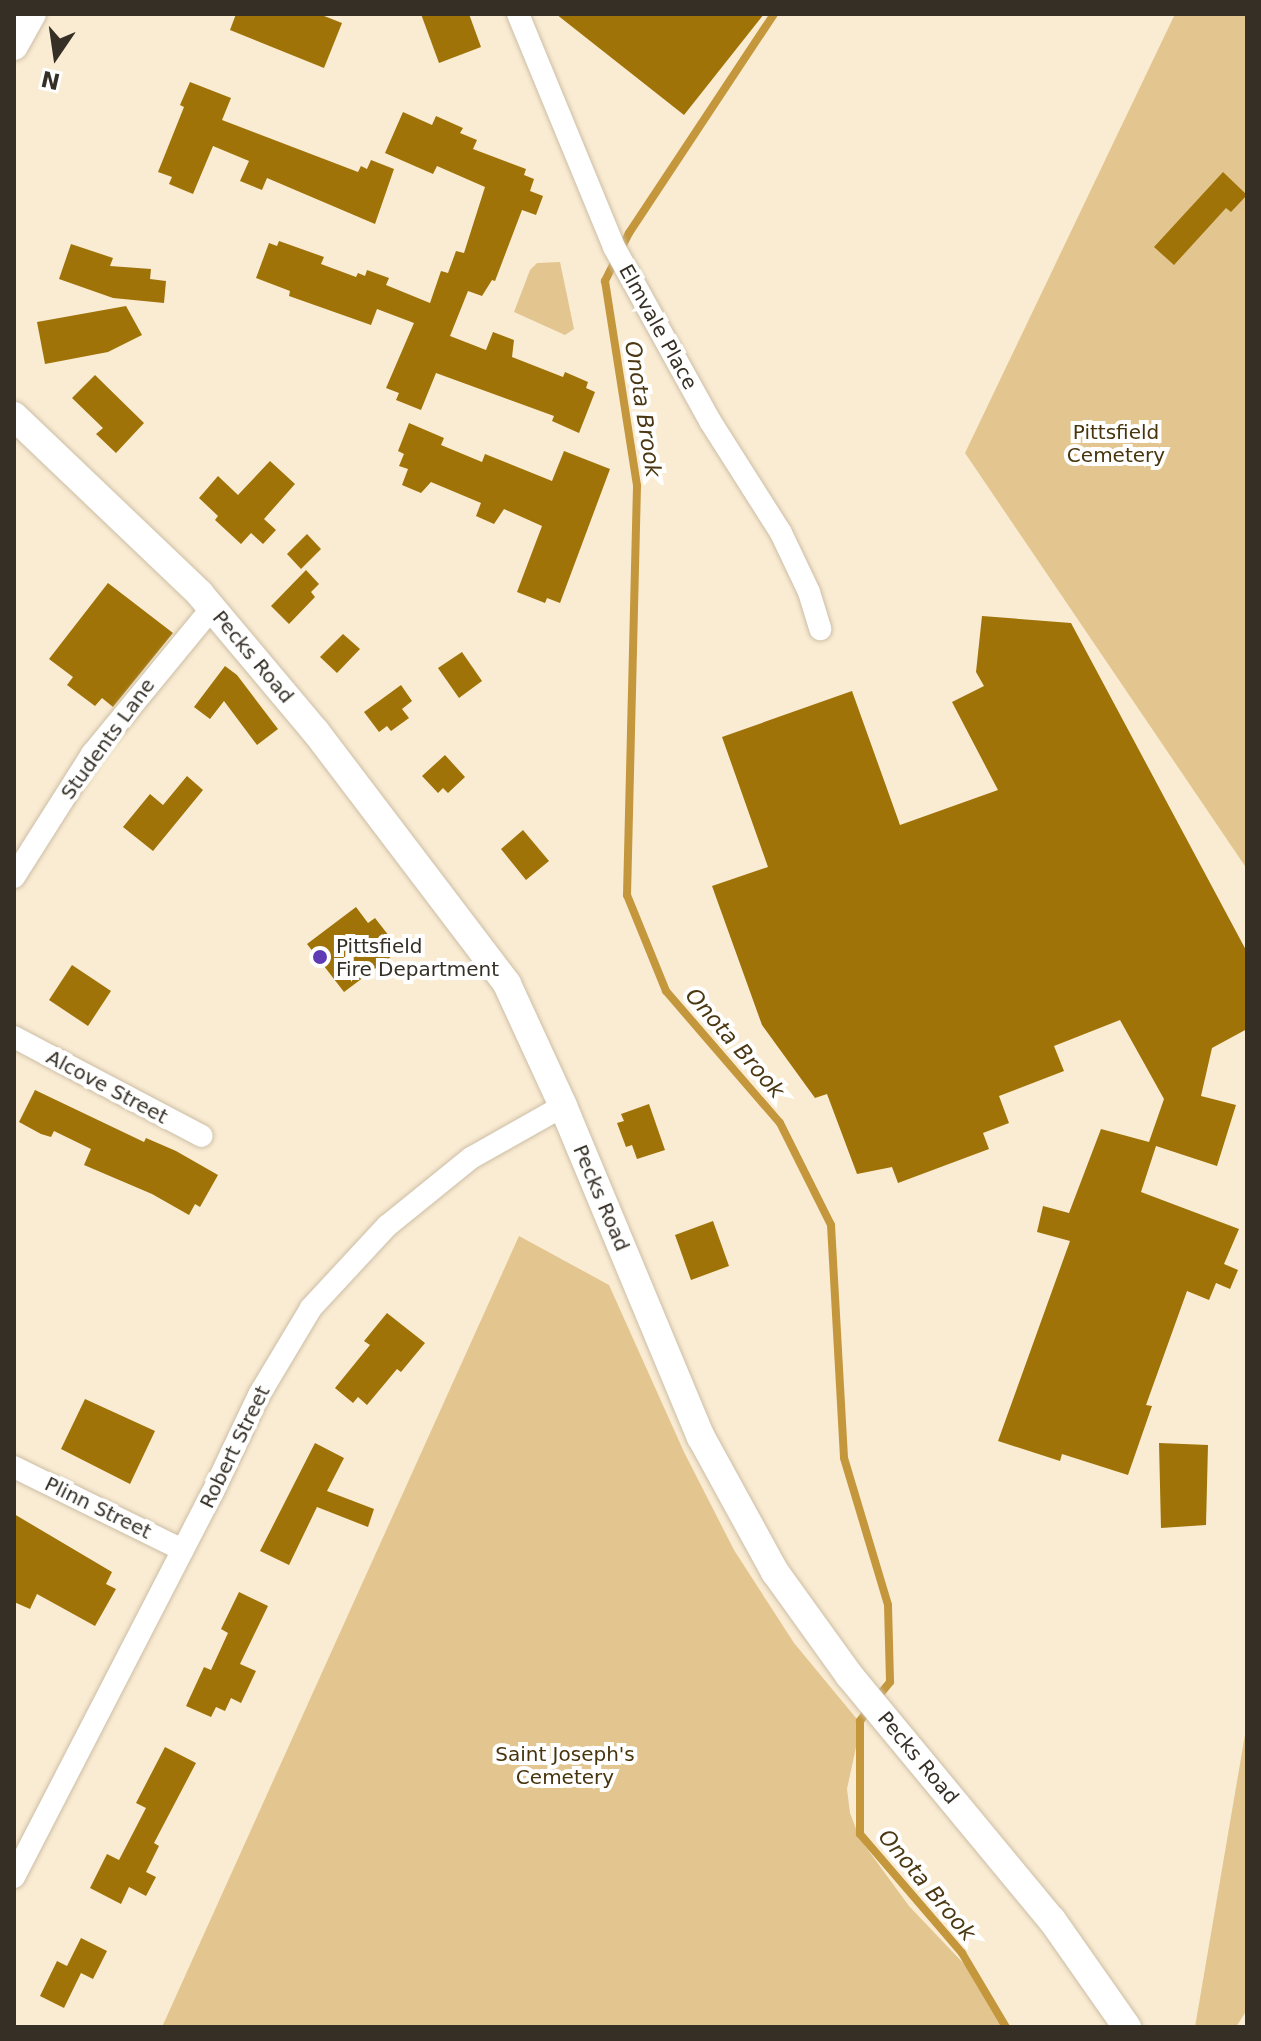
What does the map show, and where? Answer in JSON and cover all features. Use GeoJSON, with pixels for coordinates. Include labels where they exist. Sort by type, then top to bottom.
{"type":"FeatureCollection","features":[{"type":"Feature","properties":{"kind":"street"},"geometry":{"type":"LineString","coordinates":[[14,46],[32,14]]}},
{"type":"Feature","properties":{"kind":"street","name":"Elmvale Place"},"geometry":{"type":"LineString","coordinates":[[518,14],[619,256],[710,421],[781,533],[809,592],[820,629]]}},
{"type":"Feature","properties":{"kind":"street","name":"Pecks Road"},"geometry":{"type":"LineString","coordinates":[[14,416],[212,608],[316,732],[507,984],[563,1106],[701,1437],[775,1572],[864,1693],[1052,1920],[1127,2027]]}},
{"type":"Feature","properties":{"kind":"street","name":"Students Lane"},"geometry":{"type":"LineString","coordinates":[[14,877],[92,754],[212,608]]}},
{"type":"Feature","properties":{"kind":"street","name":"Alcove Street"},"geometry":{"type":"LineString","coordinates":[[14,1037],[202,1136]]}},
{"type":"Feature","properties":{"kind":"street","name":"Robert Street"},"geometry":{"type":"LineString","coordinates":[[14,1877],[20,1850],[183,1550],[259,1395],[311,1308],[387,1226],[471,1158],[563,1106]]}},
{"type":"Feature","properties":{"kind":"street","name":"Plinn Street"},"geometry":{"type":"LineString","coordinates":[[14,1467],[183,1550]]}},
{"type":"Feature","properties":{"kind":"green space","name":"Pittsfield Cemetery"},"geometry":{"type":"Polygon","coordinates":[[[1175,14],[1247,14],[1247,869],[965,453],[1175,14]]]}},
{"type":"Feature","properties":{"kind":"green space"},"geometry":{"type":"Polygon","coordinates":[[[560,262],[574,329],[565,335],[514,312],[530,270],[537,263],[560,262]]]}},
{"type":"Feature","properties":{"kind":"green space","name":"Saint Joseph's Cemetery"},"geometry":{"type":"Polygon","coordinates":[[[519,1236],[609,1285],[684,1452],[734,1550],[794,1643],[861,1724],[847,1789],[850,1813],[860,1839],[909,1906],[985,1986],[1010,2027],[162,2027],[519,1236]]]}},
{"type":"Feature","properties":{"kind":"green space"},"geometry":{"type":"Polygon","coordinates":[[[1247,1723],[1247,2010],[1236,2027],[1195,2027],[1247,1723]]]}},
{"type":"Feature","properties":{"kind":"building"},"geometry":{"type":"Polygon","coordinates":[[[236,14],[319,14],[342,23],[324,68],[230,30],[236,14]]]}},
{"type":"Feature","properties":{"kind":"building"},"geometry":{"type":"Polygon","coordinates":[[[421,14],[469,14],[481,47],[439,63],[421,14]]]}},
{"type":"Feature","properties":{"kind":"building"},"geometry":{"type":"Polygon","coordinates":[[[556,14],[764,14],[684,115],[556,14]]]}},
{"type":"Feature","properties":{"kind":"building"},"geometry":{"type":"Polygon","coordinates":[[[190,82],[231,98],[222,120],[358,172],[361,166],[367,169],[371,160],[394,169],[375,224],[267,178],[262,190],[240,181],[249,161],[213,146],[193,194],[169,184],[172,177],[158,172],[184,107],[180,105],[190,82]]]}},
{"type":"Feature","properties":{"kind":"building"},"geometry":{"type":"Polygon","coordinates":[[[403,112],[432,125],[436,116],[463,128],[460,133],[477,140],[473,149],[526,169],[524,175],[534,179],[530,191],[543,196],[536,215],[522,210],[495,281],[492,280],[482,296],[468,291],[450,336],[486,350],[493,332],[514,340],[512,357],[563,377],[565,372],[588,382],[586,388],[595,392],[579,433],[552,421],[554,416],[436,373],[421,410],[396,400],[399,393],[386,388],[414,323],[377,309],[371,325],[289,296],[290,291],[256,278],[269,243],[277,246],[279,241],[324,257],[321,264],[356,277],[358,273],[365,276],[367,270],[389,278],[386,285],[430,303],[441,271],[448,273],[456,251],[464,253],[485,187],[437,166],[433,174],[385,153],[403,112]]]}},
{"type":"Feature","properties":{"kind":"building"},"geometry":{"type":"Polygon","coordinates":[[[1223,172],[1247,195],[1231,212],[1226,208],[1174,265],[1154,247],[1223,172]]]}},
{"type":"Feature","properties":{"kind":"building"},"geometry":{"type":"Polygon","coordinates":[[[71,244],[113,258],[110,266],[151,269],[150,279],[166,281],[164,303],[113,298],[59,279],[71,244]]]}},
{"type":"Feature","properties":{"kind":"building"},"geometry":{"type":"Polygon","coordinates":[[[126,306],[142,335],[108,352],[45,364],[37,322],[126,306]]]}},
{"type":"Feature","properties":{"kind":"building"},"geometry":{"type":"Polygon","coordinates":[[[95,375],[144,423],[116,453],[96,434],[103,428],[72,398],[95,375]]]}},
{"type":"Feature","properties":{"kind":"building"},"geometry":{"type":"Polygon","coordinates":[[[409,423],[444,438],[441,445],[482,462],[485,454],[552,481],[564,451],[610,469],[560,603],[547,598],[545,603],[517,592],[542,526],[504,509],[494,524],[476,516],[481,503],[431,482],[421,493],[402,485],[408,469],[399,466],[404,454],[398,451],[409,423]]]}},
{"type":"Feature","properties":{"kind":"building"},"geometry":{"type":"Polygon","coordinates":[[[270,461],[295,484],[264,519],[276,530],[263,544],[251,533],[241,544],[215,520],[218,516],[199,498],[218,476],[238,495],[270,461]]]}},
{"type":"Feature","properties":{"kind":"building"},"geometry":{"type":"Polygon","coordinates":[[[307,534],[321,549],[301,569],[287,554],[307,534]]]}},
{"type":"Feature","properties":{"kind":"building"},"geometry":{"type":"Polygon","coordinates":[[[306,570],[319,584],[311,592],[315,597],[289,624],[271,606],[306,570]]]}},
{"type":"Feature","properties":{"kind":"building"},"geometry":{"type":"Polygon","coordinates":[[[108,583],[173,633],[113,707],[102,698],[95,706],[67,685],[73,677],[49,659],[108,583]]]}},
{"type":"Feature","properties":{"kind":"building"},"geometry":{"type":"Polygon","coordinates":[[[982,616],[1071,623],[1247,952],[1247,1029],[1212,1048],[1201,1096],[1236,1105],[1217,1166],[1156,1146],[1141,1192],[1239,1229],[1224,1264],[1238,1270],[1230,1289],[1216,1283],[1209,1300],[1187,1291],[1146,1405],[1152,1406],[1128,1475],[1062,1454],[1060,1461],[998,1441],[1070,1241],[1037,1232],[1043,1206],[1069,1213],[1101,1129],[1149,1142],[1164,1099],[1120,1020],[1054,1046],[1064,1071],[999,1096],[1009,1123],[983,1133],[989,1149],[898,1183],[892,1167],[857,1174],[827,1094],[815,1098],[762,1025],[712,886],[768,867],[722,737],[852,691],[900,825],[998,790],[952,702],[984,686],[976,672],[982,616]]]}},
{"type":"Feature","properties":{"kind":"building"},"geometry":{"type":"Polygon","coordinates":[[[343,634],[360,649],[337,673],[320,657],[343,634]]]}},
{"type":"Feature","properties":{"kind":"building"},"geometry":{"type":"Polygon","coordinates":[[[462,652],[482,681],[459,698],[438,668],[462,652]]]}},
{"type":"Feature","properties":{"kind":"building"},"geometry":{"type":"Polygon","coordinates":[[[225,666],[237,675],[278,729],[257,745],[224,701],[210,719],[194,707],[225,666]]]}},
{"type":"Feature","properties":{"kind":"building"},"geometry":{"type":"Polygon","coordinates":[[[401,685],[412,701],[402,709],[409,718],[391,731],[387,726],[379,732],[364,712],[401,685]]]}},
{"type":"Feature","properties":{"kind":"building"},"geometry":{"type":"Polygon","coordinates":[[[445,755],[465,777],[448,793],[443,788],[438,793],[422,776],[445,755]]]}},
{"type":"Feature","properties":{"kind":"building"},"geometry":{"type":"Polygon","coordinates":[[[187,776],[203,790],[153,851],[123,827],[150,794],[163,805],[187,776]]]}},
{"type":"Feature","properties":{"kind":"building"},"geometry":{"type":"Polygon","coordinates":[[[523,830],[549,861],[526,880],[501,849],[523,830]]]}},
{"type":"Feature","properties":{"kind":"building"},"geometry":{"type":"Polygon","coordinates":[[[356,907],[368,923],[375,918],[400,950],[344,992],[307,944],[356,907]]]}},
{"type":"Feature","properties":{"kind":"building"},"geometry":{"type":"Polygon","coordinates":[[[72,965],[111,991],[88,1026],[49,1000],[72,965]]]}},
{"type":"Feature","properties":{"kind":"building"},"geometry":{"type":"Polygon","coordinates":[[[35,1090],[144,1142],[146,1138],[176,1151],[218,1175],[200,1207],[195,1204],[189,1215],[152,1194],[84,1165],[91,1149],[54,1131],[51,1137],[19,1122],[35,1090]]]}},
{"type":"Feature","properties":{"kind":"building"},"geometry":{"type":"Polygon","coordinates":[[[649,1104],[665,1150],[637,1159],[632,1145],[626,1147],[617,1123],[624,1121],[621,1114],[649,1104]]]}},
{"type":"Feature","properties":{"kind":"building"},"geometry":{"type":"Polygon","coordinates":[[[713,1221],[729,1266],[691,1280],[675,1235],[713,1221]]]}},
{"type":"Feature","properties":{"kind":"building"},"geometry":{"type":"Polygon","coordinates":[[[387,1313],[425,1343],[401,1372],[397,1369],[367,1405],[358,1397],[353,1403],[335,1388],[370,1345],[364,1341],[387,1313]]]}},
{"type":"Feature","properties":{"kind":"building"},"geometry":{"type":"Polygon","coordinates":[[[85,1399],[155,1431],[130,1484],[61,1449],[85,1399]]]}},
{"type":"Feature","properties":{"kind":"building"},"geometry":{"type":"Polygon","coordinates":[[[315,1443],[344,1458],[327,1491],[374,1509],[368,1527],[317,1507],[289,1565],[260,1551],[315,1443]]]}},
{"type":"Feature","properties":{"kind":"building"},"geometry":{"type":"Polygon","coordinates":[[[1159,1443],[1208,1445],[1206,1525],[1161,1528],[1159,1443]]]}},
{"type":"Feature","properties":{"kind":"building"},"geometry":{"type":"Polygon","coordinates":[[[14,1514],[112,1572],[106,1584],[116,1589],[95,1626],[37,1594],[30,1609],[14,1602],[14,1514]]]}},
{"type":"Feature","properties":{"kind":"building"},"geometry":{"type":"Polygon","coordinates":[[[239,1592],[268,1606],[240,1664],[256,1671],[241,1703],[231,1698],[225,1711],[216,1707],[211,1717],[186,1706],[204,1667],[211,1670],[228,1633],[221,1629],[239,1592]]]}},
{"type":"Feature","properties":{"kind":"building"},"geometry":{"type":"Polygon","coordinates":[[[165,1747],[196,1763],[154,1843],[159,1846],[146,1872],[156,1877],[146,1896],[129,1887],[121,1904],[90,1888],[107,1854],[119,1860],[146,1808],[136,1803],[165,1747]]]}},
{"type":"Feature","properties":{"kind":"building"},"geometry":{"type":"Polygon","coordinates":[[[81,1938],[107,1951],[93,1979],[81,1973],[64,2008],[40,1996],[57,1961],[67,1966],[81,1938]]]}},
{"type":"Feature","properties":{"kind":"waterway","name":"Onota Brook"},"geometry":{"type":"LineString","coordinates":[[774,14],[629,233],[605,281],[637,486],[627,895],[666,991],[780,1123],[831,1225],[844,1458],[888,1605],[890,1682],[877,1698]]}},
{"type":"Feature","properties":{"kind":"waterway","name":"Onota Brook"},"geometry":{"type":"LineString","coordinates":[[869,1709],[860,1721],[860,1834],[962,1953],[1006,2027]]}},
{"type":"Feature","properties":{"kind":"place","name":"Pittsfield Fire Department"},"geometry":{"type":"Point","coordinates":[320,957]}}]}
